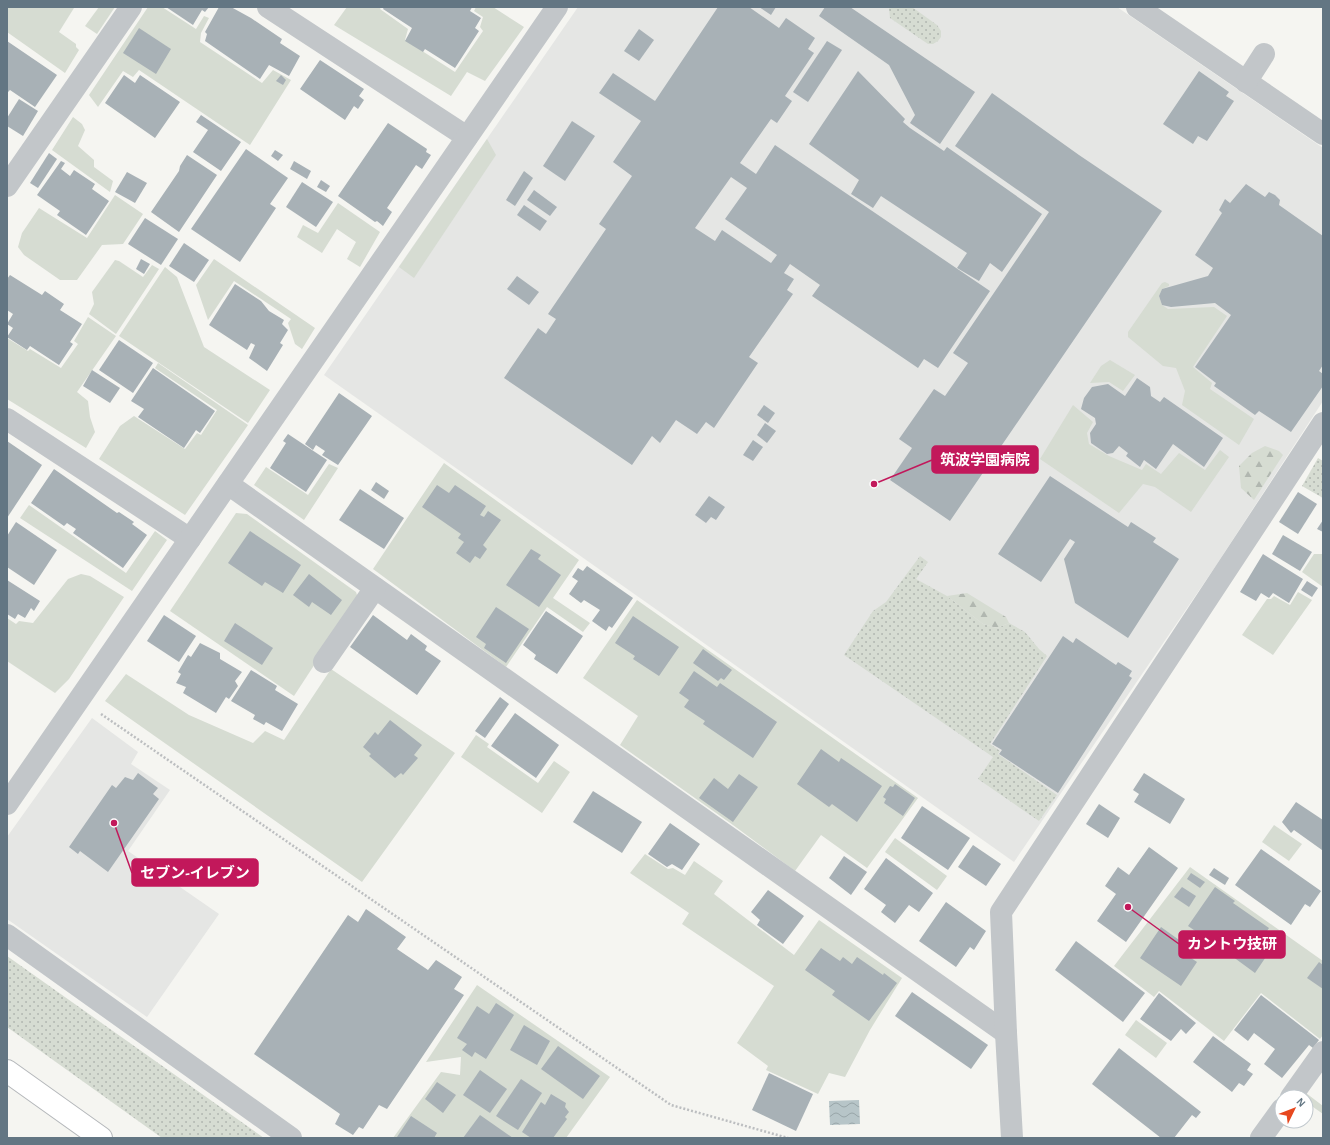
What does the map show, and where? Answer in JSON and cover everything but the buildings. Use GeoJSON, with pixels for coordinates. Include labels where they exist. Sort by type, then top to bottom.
{"type":"FeatureCollection","features":[{"type":"Feature","properties":{"kind":"highway"},"geometry":{"type":"LineString","coordinates":[[7,1071],[101,1138]]}},
{"type":"Feature","properties":{"kind":"street"},"geometry":{"type":"LineString","coordinates":[[7,186],[132,7]]}},
{"type":"Feature","properties":{"kind":"street"},"geometry":{"type":"LineString","coordinates":[[268,7],[467,137]]}},
{"type":"Feature","properties":{"kind":"street"},"geometry":{"type":"LineString","coordinates":[[7,804],[557,7]]}},
{"type":"Feature","properties":{"kind":"street"},"geometry":{"type":"LineString","coordinates":[[1137,7],[1246,82],[1322,130]]}},
{"type":"Feature","properties":{"kind":"street"},"geometry":{"type":"LineString","coordinates":[[1246,82],[1264,54]]}},
{"type":"Feature","properties":{"kind":"street"},"geometry":{"type":"LineString","coordinates":[[7,419],[190,539]]}},
{"type":"Feature","properties":{"kind":"street"},"geometry":{"type":"LineString","coordinates":[[1012,1138],[1001,912],[1323,423]]}},
{"type":"Feature","properties":{"kind":"street"},"geometry":{"type":"LineString","coordinates":[[228,484],[1006,1033]]}},
{"type":"Feature","properties":{"kind":"street"},"geometry":{"type":"LineString","coordinates":[[324,662],[375,588]]}},
{"type":"Feature","properties":{"kind":"street"},"geometry":{"type":"LineString","coordinates":[[7,935],[291,1138]]}},
{"type":"Feature","properties":{"kind":"street"},"geometry":{"type":"LineString","coordinates":[[1296,1089],[1323,1052]]}},
{"type":"Feature","properties":{"kind":"street"},"geometry":{"type":"LineString","coordinates":[[1261,1138],[1274,1120]]}},
{"type":"Feature","properties":{"kind":"path"},"geometry":{"type":"LineString","coordinates":[[101,714],[670,1105],[788,1138]]}},
{"type":"Feature","properties":{"kind":"shaded area"},"geometry":{"type":"Polygon","coordinates":[[[578,7],[1117,7],[1323,148],[1323,401],[1215,567],[1014,862],[324,375],[578,7]]]}},
{"type":"Feature","properties":{"kind":"shaded area"},"geometry":{"type":"Polygon","coordinates":[[[92,718],[138,752],[131,764],[170,790],[128,851],[219,914],[147,1017],[7,919],[7,837],[92,718]]]}},
{"type":"Feature","properties":{"kind":"green space"},"geometry":{"type":"Polygon","coordinates":[[[7,7],[74,8],[59,32],[76,44],[76,47],[79,50],[65,73],[7,32],[7,7]]]}},
{"type":"Feature","properties":{"kind":"green space"},"geometry":{"type":"Polygon","coordinates":[[[99,7],[115,7],[97,34],[85,26],[99,7]]]}},
{"type":"Feature","properties":{"kind":"green space"},"geometry":{"type":"Polygon","coordinates":[[[148,7],[162,7],[196,29],[204,16],[209,18],[201,33],[200,42],[262,83],[273,70],[291,80],[250,145],[139,70],[133,77],[123,71],[98,107],[89,95],[148,7]]]}},
{"type":"Feature","properties":{"kind":"green space"},"geometry":{"type":"Polygon","coordinates":[[[347,7],[381,7],[380,9],[408,29],[405,40],[455,72],[483,31],[480,27],[483,17],[474,11],[476,7],[493,7],[524,27],[485,81],[467,72],[451,96],[334,25],[347,7]]]}},
{"type":"Feature","properties":{"kind":"green space"},"geometry":{"type":"Polygon","coordinates":[[[890,7],[912,7],[937,25],[941,31],[941,37],[933,44],[928,44],[890,18],[890,7]]]}},
{"type":"Feature","properties":{"kind":"green space"},"geometry":{"type":"Polygon","coordinates":[[[73,117],[82,124],[85,130],[78,146],[94,160],[94,167],[113,181],[110,192],[52,150],[73,117]]]}},
{"type":"Feature","properties":{"kind":"green space"},"geometry":{"type":"Polygon","coordinates":[[[487,139],[496,155],[414,278],[399,267],[487,139]]]}},
{"type":"Feature","properties":{"kind":"green space"},"geometry":{"type":"Polygon","coordinates":[[[115,195],[143,214],[123,244],[102,245],[77,280],[60,280],[24,255],[18,247],[22,233],[39,208],[87,238],[115,195]]]}},
{"type":"Feature","properties":{"kind":"green space"},"geometry":{"type":"Polygon","coordinates":[[[338,203],[380,232],[360,267],[347,259],[356,242],[337,229],[322,253],[297,237],[303,225],[318,233],[338,203]]]}},
{"type":"Feature","properties":{"kind":"green space"},"geometry":{"type":"Polygon","coordinates":[[[214,259],[315,328],[302,349],[295,344],[288,323],[291,319],[234,281],[208,320],[196,285],[214,259]]]}},
{"type":"Feature","properties":{"kind":"green space"},"geometry":{"type":"Polygon","coordinates":[[[115,260],[119,261],[143,277],[152,265],[159,269],[116,334],[89,314],[94,304],[92,292],[115,260]]]}},
{"type":"Feature","properties":{"kind":"green space"},"geometry":{"type":"Polygon","coordinates":[[[165,267],[177,277],[204,347],[270,390],[248,423],[119,336],[165,267]]]}},
{"type":"Feature","properties":{"kind":"green space"},"geometry":{"type":"Polygon","coordinates":[[[1165,282],[1169,284],[1169,286],[1162,289],[1159,296],[1162,305],[1168,309],[1214,307],[1227,316],[1193,367],[1212,383],[1210,389],[1254,419],[1239,445],[1182,405],[1185,391],[1176,368],[1163,366],[1128,337],[1128,332],[1162,283],[1165,282]]]}},
{"type":"Feature","properties":{"kind":"green space"},"geometry":{"type":"Polygon","coordinates":[[[88,317],[116,336],[77,392],[88,401],[90,417],[95,432],[86,448],[7,399],[7,338],[28,351],[30,349],[61,368],[78,344],[74,341],[88,317]]]}},
{"type":"Feature","properties":{"kind":"green space"},"geometry":{"type":"Polygon","coordinates":[[[1110,360],[1135,375],[1123,391],[1109,382],[1090,383],[1101,366],[1110,360]]]}},
{"type":"Feature","properties":{"kind":"green space"},"geometry":{"type":"Polygon","coordinates":[[[158,363],[248,425],[185,515],[99,459],[120,426],[134,416],[185,449],[197,433],[201,435],[217,410],[155,368],[158,363]]]}},
{"type":"Feature","properties":{"kind":"green space"},"geometry":{"type":"Polygon","coordinates":[[[1073,405],[1093,422],[1087,433],[1089,444],[1109,456],[1142,470],[1146,464],[1161,474],[1179,453],[1205,470],[1220,450],[1229,457],[1191,512],[1155,487],[1143,484],[1119,513],[1040,459],[1073,405]]]}},
{"type":"Feature","properties":{"kind":"green space"},"geometry":{"type":"Polygon","coordinates":[[[1265,446],[1279,451],[1283,455],[1254,500],[1241,488],[1239,466],[1252,453],[1265,446]]]}},
{"type":"Feature","properties":{"kind":"green space"},"geometry":{"type":"Polygon","coordinates":[[[1318,458],[1323,461],[1323,498],[1302,486],[1318,458]]]}},
{"type":"Feature","properties":{"kind":"green space"},"geometry":{"type":"Polygon","coordinates":[[[444,463],[579,560],[553,598],[590,623],[583,632],[547,607],[506,667],[373,569],[444,463]]]}},
{"type":"Feature","properties":{"kind":"green space"},"geometry":{"type":"Polygon","coordinates":[[[329,464],[338,468],[304,520],[254,485],[266,467],[308,495],[329,464]]]}},
{"type":"Feature","properties":{"kind":"green space"},"geometry":{"type":"Polygon","coordinates":[[[29,505],[126,573],[155,531],[167,540],[132,591],[20,518],[29,505]]]}},
{"type":"Feature","properties":{"kind":"green space"},"geometry":{"type":"Polygon","coordinates":[[[236,513],[247,514],[356,592],[358,598],[294,696],[170,611],[236,513]]]}},
{"type":"Feature","properties":{"kind":"green space"},"geometry":{"type":"Polygon","coordinates":[[[1314,554],[1323,554],[1323,587],[1302,572],[1314,554]]]}},
{"type":"Feature","properties":{"kind":"green space"},"geometry":{"type":"Polygon","coordinates":[[[920,556],[928,562],[916,579],[947,596],[983,624],[997,628],[1009,623],[1025,632],[1047,656],[990,744],[1000,751],[998,754],[1057,795],[1039,821],[978,779],[993,757],[844,655],[873,611],[886,602],[920,556]]]}},
{"type":"Feature","properties":{"kind":"green space"},"geometry":{"type":"Polygon","coordinates":[[[81,574],[90,576],[124,597],[69,679],[55,693],[7,661],[7,618],[16,624],[19,621],[33,623],[68,579],[81,574]]]}},
{"type":"Feature","properties":{"kind":"green space"},"geometry":{"type":"Polygon","coordinates":[[[1298,592],[1312,600],[1273,655],[1242,635],[1267,599],[1271,599],[1274,596],[1290,605],[1298,592]]]}},
{"type":"Feature","properties":{"kind":"green space"},"geometry":{"type":"Polygon","coordinates":[[[967,593],[1006,617],[1009,623],[997,628],[983,624],[947,596],[967,593]]]}},
{"type":"Feature","properties":{"kind":"green space"},"geometry":{"type":"Polygon","coordinates":[[[637,600],[918,798],[867,868],[821,835],[795,871],[620,745],[638,716],[583,678],[637,600]]]}},
{"type":"Feature","properties":{"kind":"green space"},"geometry":{"type":"Polygon","coordinates":[[[331,669],[455,753],[362,882],[105,701],[126,674],[189,715],[253,743],[265,731],[284,740],[331,669]]]}},
{"type":"Feature","properties":{"kind":"green space"},"geometry":{"type":"Polygon","coordinates":[[[476,735],[489,744],[487,747],[538,783],[554,761],[570,772],[542,813],[461,757],[476,735]]]}},
{"type":"Feature","properties":{"kind":"green space"},"geometry":{"type":"Polygon","coordinates":[[[1274,825],[1302,844],[1289,861],[1262,842],[1274,825]]]}},
{"type":"Feature","properties":{"kind":"green space"},"geometry":{"type":"Polygon","coordinates":[[[895,838],[947,876],[937,890],[885,852],[895,838]]]}},
{"type":"Feature","properties":{"kind":"green space"},"geometry":{"type":"Polygon","coordinates":[[[645,854],[668,869],[673,868],[685,875],[694,861],[723,881],[714,894],[794,955],[819,920],[902,978],[870,1030],[845,1077],[829,1073],[818,1094],[766,1070],[768,1066],[737,1043],[774,986],[682,924],[689,913],[630,873],[645,854]]]}},
{"type":"Feature","properties":{"kind":"green space"},"geometry":{"type":"Polygon","coordinates":[[[1190,867],[1323,961],[1323,1035],[1320,1039],[1261,993],[1224,1041],[1159,991],[1154,997],[1114,966],[1190,867]]]}},
{"type":"Feature","properties":{"kind":"green space"},"geometry":{"type":"Polygon","coordinates":[[[7,956],[264,1138],[162,1138],[7,1027],[7,956]]]}},
{"type":"Feature","properties":{"kind":"green space"},"geometry":{"type":"Polygon","coordinates":[[[477,985],[610,1077],[566,1138],[393,1138],[441,1072],[460,1075],[461,1057],[426,1062],[477,985]]]}},
{"type":"Feature","properties":{"kind":"green space"},"geometry":{"type":"Polygon","coordinates":[[[1136,1020],[1167,1043],[1156,1058],[1125,1035],[1136,1020]]]}},
{"type":"Feature","properties":{"kind":"green space"},"geometry":{"type":"Polygon","coordinates":[[[1314,1099],[1323,1106],[1323,1114],[1314,1108],[1314,1099]]]}},
{"type":"Feature","properties":{"kind":"water"},"geometry":{"type":"Polygon","coordinates":[[[859,1100],[860,1124],[830,1125],[829,1101],[859,1100]]]}},
{"type":"Feature","properties":{"kind":"place","name":"筑波学園病院"},"geometry":{"type":"Point","coordinates":[874,484]}},
{"type":"Feature","properties":{"kind":"place","name":"セブン-イレブン"},"geometry":{"type":"Point","coordinates":[114,823]}},
{"type":"Feature","properties":{"kind":"place","name":"カントウ技研"},"geometry":{"type":"Point","coordinates":[1128,907]}}]}
